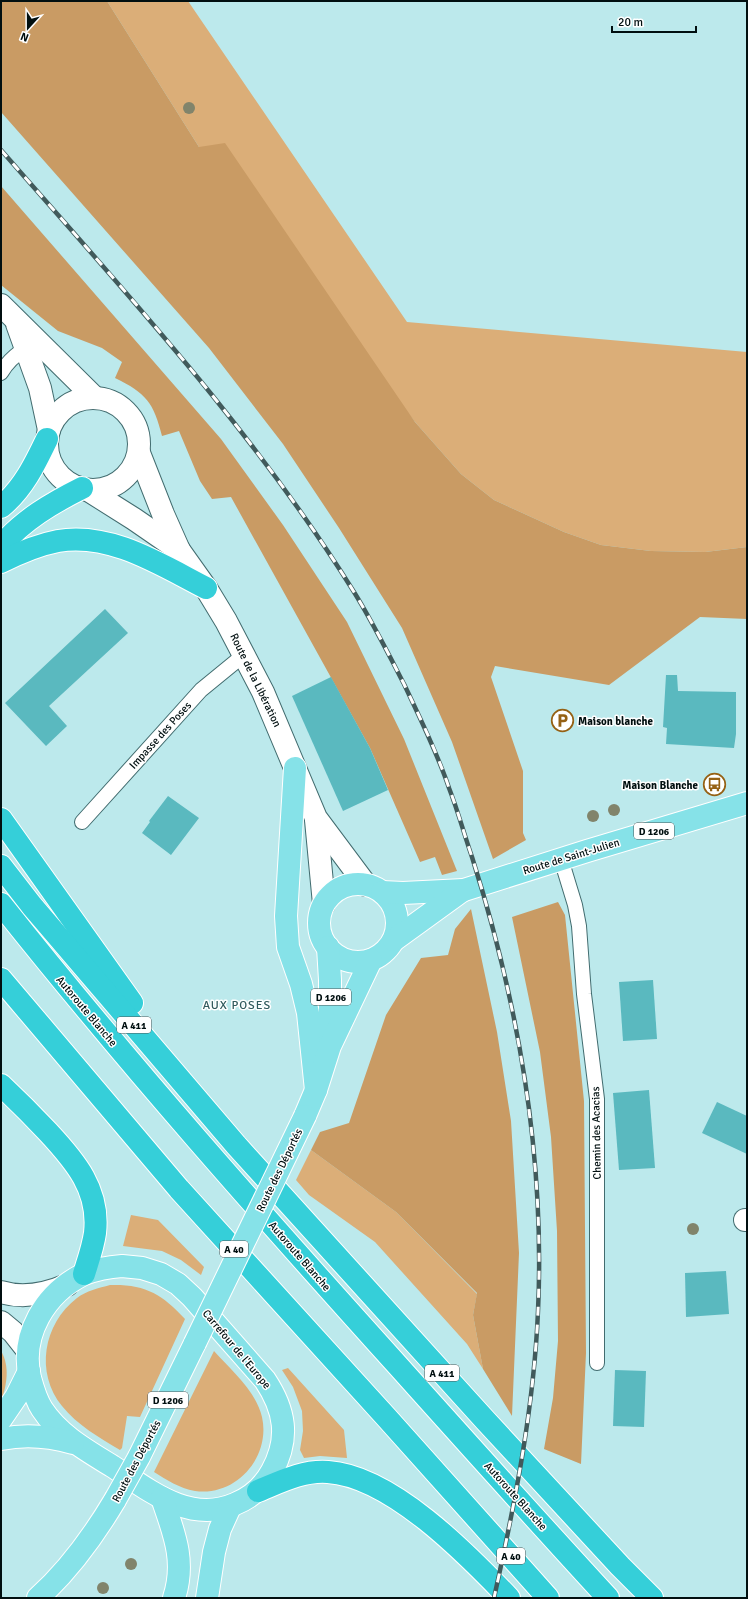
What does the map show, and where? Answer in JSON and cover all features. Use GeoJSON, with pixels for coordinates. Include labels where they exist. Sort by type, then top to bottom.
{"type":"FeatureCollection","features":[{"type":"Feature","properties":{"kind":"highway"},"geometry":{"type":"LineString","coordinates":[[1,507],[13,498],[26,479],[48,434]]}},
{"type":"Feature","properties":{"kind":"highway"},"geometry":{"type":"LineString","coordinates":[[1,546],[12,533],[36,514],[85,489]]}},
{"type":"Feature","properties":{"kind":"highway"},"geometry":{"type":"LineString","coordinates":[[1,562],[21,552],[59,541],[79,540],[99,542],[118,546],[137,554],[206,588]]}},
{"type":"Feature","properties":{"kind":"highway"},"geometry":{"type":"LineString","coordinates":[[1,819],[42,879],[236,1145]]}},
{"type":"Feature","properties":{"kind":"highway","name":"A 411"},"geometry":{"type":"LineString","coordinates":[[1,866],[32,906],[236,1145],[485,1420],[620,1566],[652,1598]]}},
{"type":"Feature","properties":{"kind":"highway","name":"Autoroute Blanche"},"geometry":{"type":"LineString","coordinates":[[1,904],[70,991],[158,1094],[323,1282],[608,1598]]}},
{"type":"Feature","properties":{"kind":"highway","name":"A 40"},"geometry":{"type":"LineString","coordinates":[[1,979],[179,1189],[548,1598]]}},
{"type":"Feature","properties":{"kind":"highway"},"geometry":{"type":"LineString","coordinates":[[1,1085],[66,1151],[77,1165],[86,1181],[92,1198],[95,1215],[95,1233],[76,1280]]}},
{"type":"Feature","properties":{"kind":"highway"},"geometry":{"type":"LineString","coordinates":[[258,1491],[301,1474],[314,1472],[340,1474],[364,1482],[386,1493],[430,1523],[452,1541],[509,1598]]}},
{"type":"Feature","properties":{"kind":"main road","name":"Route de la Libération"},"geometry":{"type":"LineString","coordinates":[[8,312],[26,348],[40,388],[48,434],[50,460],[58,473],[69,483],[85,489],[134,519],[179,550]]}},
{"type":"Feature","properties":{"kind":"main road","name":"Route de la Libération"},"geometry":{"type":"LineString","coordinates":[[8,312],[95,398]]}},
{"type":"Feature","properties":{"kind":"main road","name":"Route de la Libération"},"geometry":{"type":"LineString","coordinates":[[48,434],[52,422],[63,408],[78,400],[95,398],[111,400],[130,415],[140,437],[139,453],[131,470],[118,483],[107,488],[85,489]]}},
{"type":"Feature","properties":{"kind":"main road","name":"Route de la Libération"},"geometry":{"type":"LineString","coordinates":[[139,453],[179,550],[206,588],[245,654],[280,730],[316,818],[374,888]]}},
{"type":"Feature","properties":{"kind":"main road"},"geometry":{"type":"LineString","coordinates":[[295,768],[286,932],[290,954],[305,998],[316,1090]]}},
{"type":"Feature","properties":{"kind":"main road","name":"Route de Saint-Julien"},"geometry":{"type":"LineString","coordinates":[[374,888],[403,893],[464,890],[747,803]]}},
{"type":"Feature","properties":{"kind":"main road","name":"Route de la Libération"},"geometry":{"type":"LineString","coordinates":[[316,818],[324,904]]}},
{"type":"Feature","properties":{"kind":"main road"},"geometry":{"type":"LineString","coordinates":[[349,885],[374,888],[388,898],[396,913],[397,931],[394,940],[382,954],[370,960],[363,962],[347,960],[334,953],[324,941],[319,926],[321,911],[324,904],[332,895],[342,888],[349,885]]}},
{"type":"Feature","properties":{"kind":"main road","name":"Route de Saint-Julien"},"geometry":{"type":"LineString","coordinates":[[394,940],[464,890]]}},
{"type":"Feature","properties":{"kind":"main road","name":"Route des Déportés"},"geometry":{"type":"LineString","coordinates":[[328,947],[331,1014],[330,1046]]}},
{"type":"Feature","properties":{"kind":"main road","name":"Route des Déportés"},"geometry":{"type":"LineString","coordinates":[[38,1598],[66,1571],[84,1549],[115,1500],[139,1457],[305,1116],[316,1090],[330,1046],[370,960]]}},
{"type":"Feature","properties":{"kind":"main road","name":"Carrefour de l'Europe"},"geometry":{"type":"LineString","coordinates":[[122,1266],[142,1268],[161,1274],[178,1284],[192,1297],[265,1380],[275,1394],[281,1411],[284,1428],[282,1445],[277,1462],[269,1477],[258,1491],[245,1500],[230,1507],[212,1510],[195,1510],[178,1506],[162,1498],[79,1445],[52,1424],[41,1408],[33,1390],[29,1361],[32,1331],[40,1313],[52,1298],[76,1280],[103,1268],[122,1266]]}},
{"type":"Feature","properties":{"kind":"main road"},"geometry":{"type":"LineString","coordinates":[[1,1292],[22,1296],[38,1295],[53,1292],[76,1280]]}},
{"type":"Feature","properties":{"kind":"main road"},"geometry":{"type":"LineString","coordinates":[[1,1322],[13,1332],[29,1361],[16,1397],[1,1419]]}},
{"type":"Feature","properties":{"kind":"main road"},"geometry":{"type":"LineString","coordinates":[[1,1439],[36,1436],[79,1445]]}},
{"type":"Feature","properties":{"kind":"main road"},"geometry":{"type":"LineString","coordinates":[[162,1498],[174,1533],[180,1561],[179,1575],[174,1598]]}},
{"type":"Feature","properties":{"kind":"main road"},"geometry":{"type":"LineString","coordinates":[[207,1598],[214,1552],[220,1529],[230,1507]]}},
{"type":"Feature","properties":{"kind":"lane"},"geometry":{"type":"LineString","coordinates":[[1,373],[4,367],[14,356],[26,348]]}},
{"type":"Feature","properties":{"kind":"lane","name":"Impasse des Poses"},"geometry":{"type":"LineString","coordinates":[[82,822],[201,690],[245,654]]}},
{"type":"Feature","properties":{"kind":"lane","name":"Chemin des Acacias"},"geometry":{"type":"LineString","coordinates":[[561,859],[575,905],[579,926],[584,994],[597,1099],[597,1363]]}},
{"type":"Feature","properties":{"kind":"shaded area"},"geometry":{"type":"Polygon","coordinates":[[[1,1],[107,1],[199,147],[225,143],[415,422],[461,474],[494,500],[564,532],[601,545],[651,551],[705,552],[747,547],[747,619],[700,617],[609,685],[495,666],[491,677],[523,771],[523,833],[526,840],[493,859],[452,742],[402,628],[339,528],[283,444],[209,348],[1,112],[1,1]]]}},
{"type":"Feature","properties":{"kind":"shaded area"},"geometry":{"type":"Polygon","coordinates":[[[107,1],[188,1],[407,322],[747,352],[747,547],[705,552],[651,551],[601,545],[564,532],[494,500],[461,474],[415,422],[199,147],[107,1]]]}},
{"type":"Feature","properties":{"kind":"shaded area"},"geometry":{"type":"Polygon","coordinates":[[[1,186],[221,439],[283,525],[347,622],[404,739],[457,871],[442,875],[435,857],[420,862],[370,748],[231,497],[212,499],[200,481],[179,431],[162,436],[156,415],[147,400],[126,383],[115,378],[122,362],[102,348],[58,331],[1,285],[1,186]]]}},
{"type":"Feature","properties":{"kind":"shaded area"},"geometry":{"type":"Polygon","coordinates":[[[558,902],[565,915],[584,1101],[586,1353],[581,1464],[544,1449],[553,1398],[558,1341],[557,1231],[551,1137],[540,1052],[512,917],[558,902]]]}},
{"type":"Feature","properties":{"kind":"shaded area"},"geometry":{"type":"Polygon","coordinates":[[[471,909],[497,1032],[511,1121],[519,1253],[512,1416],[483,1369],[473,1315],[477,1293],[396,1212],[311,1150],[320,1132],[349,1123],[386,1015],[421,958],[448,955],[455,929],[471,909]]]}},
{"type":"Feature","properties":{"kind":"shaded area"},"geometry":{"type":"Polygon","coordinates":[[[311,1150],[396,1212],[477,1294],[473,1315],[483,1369],[467,1344],[375,1242],[309,1195],[296,1180],[311,1150]]]}},
{"type":"Feature","properties":{"kind":"shaded area"},"geometry":{"type":"Polygon","coordinates":[[[131,1215],[158,1220],[204,1267],[201,1275],[181,1260],[162,1251],[123,1246],[131,1215]]]}},
{"type":"Feature","properties":{"kind":"shaded area"},"geometry":{"type":"Polygon","coordinates":[[[110,1285],[133,1286],[152,1292],[177,1310],[185,1319],[140,1417],[127,1416],[122,1448],[120,1450],[97,1436],[68,1413],[53,1393],[48,1379],[46,1364],[50,1335],[65,1309],[84,1293],[110,1285]]]}},
{"type":"Feature","properties":{"kind":"shaded area"},"geometry":{"type":"Polygon","coordinates":[[[1,1351],[6,1363],[7,1376],[1,1401],[1,1351]]]}},
{"type":"Feature","properties":{"kind":"shaded area"},"geometry":{"type":"Polygon","coordinates":[[[214,1351],[242,1381],[254,1398],[262,1417],[263,1432],[261,1446],[256,1460],[237,1481],[224,1488],[210,1491],[195,1491],[178,1486],[154,1472],[214,1351]]]}},
{"type":"Feature","properties":{"kind":"shaded area"},"geometry":{"type":"Polygon","coordinates":[[[288,1368],[344,1430],[347,1458],[320,1456],[304,1458],[300,1450],[303,1431],[302,1411],[293,1387],[282,1370],[288,1368]]]}},
{"type":"Feature","properties":{"kind":"building"},"geometry":{"type":"Polygon","coordinates":[[[105,609],[128,633],[49,706],[67,726],[46,746],[5,703],[105,609]]]}},
{"type":"Feature","properties":{"kind":"building"},"geometry":{"type":"Polygon","coordinates":[[[666,675],[677,675],[678,691],[736,692],[736,734],[734,748],[666,744],[667,728],[663,727],[666,675]]]}},
{"type":"Feature","properties":{"kind":"building"},"geometry":{"type":"Polygon","coordinates":[[[331,677],[370,748],[388,790],[343,811],[292,696],[331,677]]]}},
{"type":"Feature","properties":{"kind":"building"},"geometry":{"type":"Polygon","coordinates":[[[168,796],[199,818],[171,855],[142,833],[168,796]]]}},
{"type":"Feature","properties":{"kind":"building"},"geometry":{"type":"Polygon","coordinates":[[[653,980],[657,1039],[623,1041],[619,982],[653,980]]]}},
{"type":"Feature","properties":{"kind":"building"},"geometry":{"type":"Polygon","coordinates":[[[649,1090],[655,1168],[619,1170],[613,1093],[649,1090]]]}},
{"type":"Feature","properties":{"kind":"building"},"geometry":{"type":"Polygon","coordinates":[[[717,1102],[747,1116],[747,1154],[702,1133],[717,1102]]]}},
{"type":"Feature","properties":{"kind":"building"},"geometry":{"type":"Polygon","coordinates":[[[726,1271],[729,1314],[686,1317],[685,1273],[726,1271]]]}},
{"type":"Feature","properties":{"kind":"building"},"geometry":{"type":"Polygon","coordinates":[[[615,1370],[646,1371],[644,1427],[613,1426],[615,1370]]]}},
{"type":"Feature","properties":{"kind":"railway"},"geometry":{"type":"LineString","coordinates":[[1,150],[141,310],[186,364],[274,475],[315,533],[361,603],[380,637],[434,748],[455,805],[488,912],[503,968],[515,1024],[525,1081],[537,1196],[539,1254],[536,1347],[528,1419],[516,1491],[494,1598]]}},
{"type":"Feature","properties":{"kind":"place","name":"Maison blanche"},"geometry":{"type":"Point","coordinates":[563,721]}},
{"type":"Feature","properties":{"kind":"place","name":"Maison Blanche"},"geometry":{"type":"Point","coordinates":[714,785]}},
{"type":"Feature","properties":{"kind":"district","name":"AUX POSES"},"geometry":{"type":"Point","coordinates":[237,1005]}}]}
